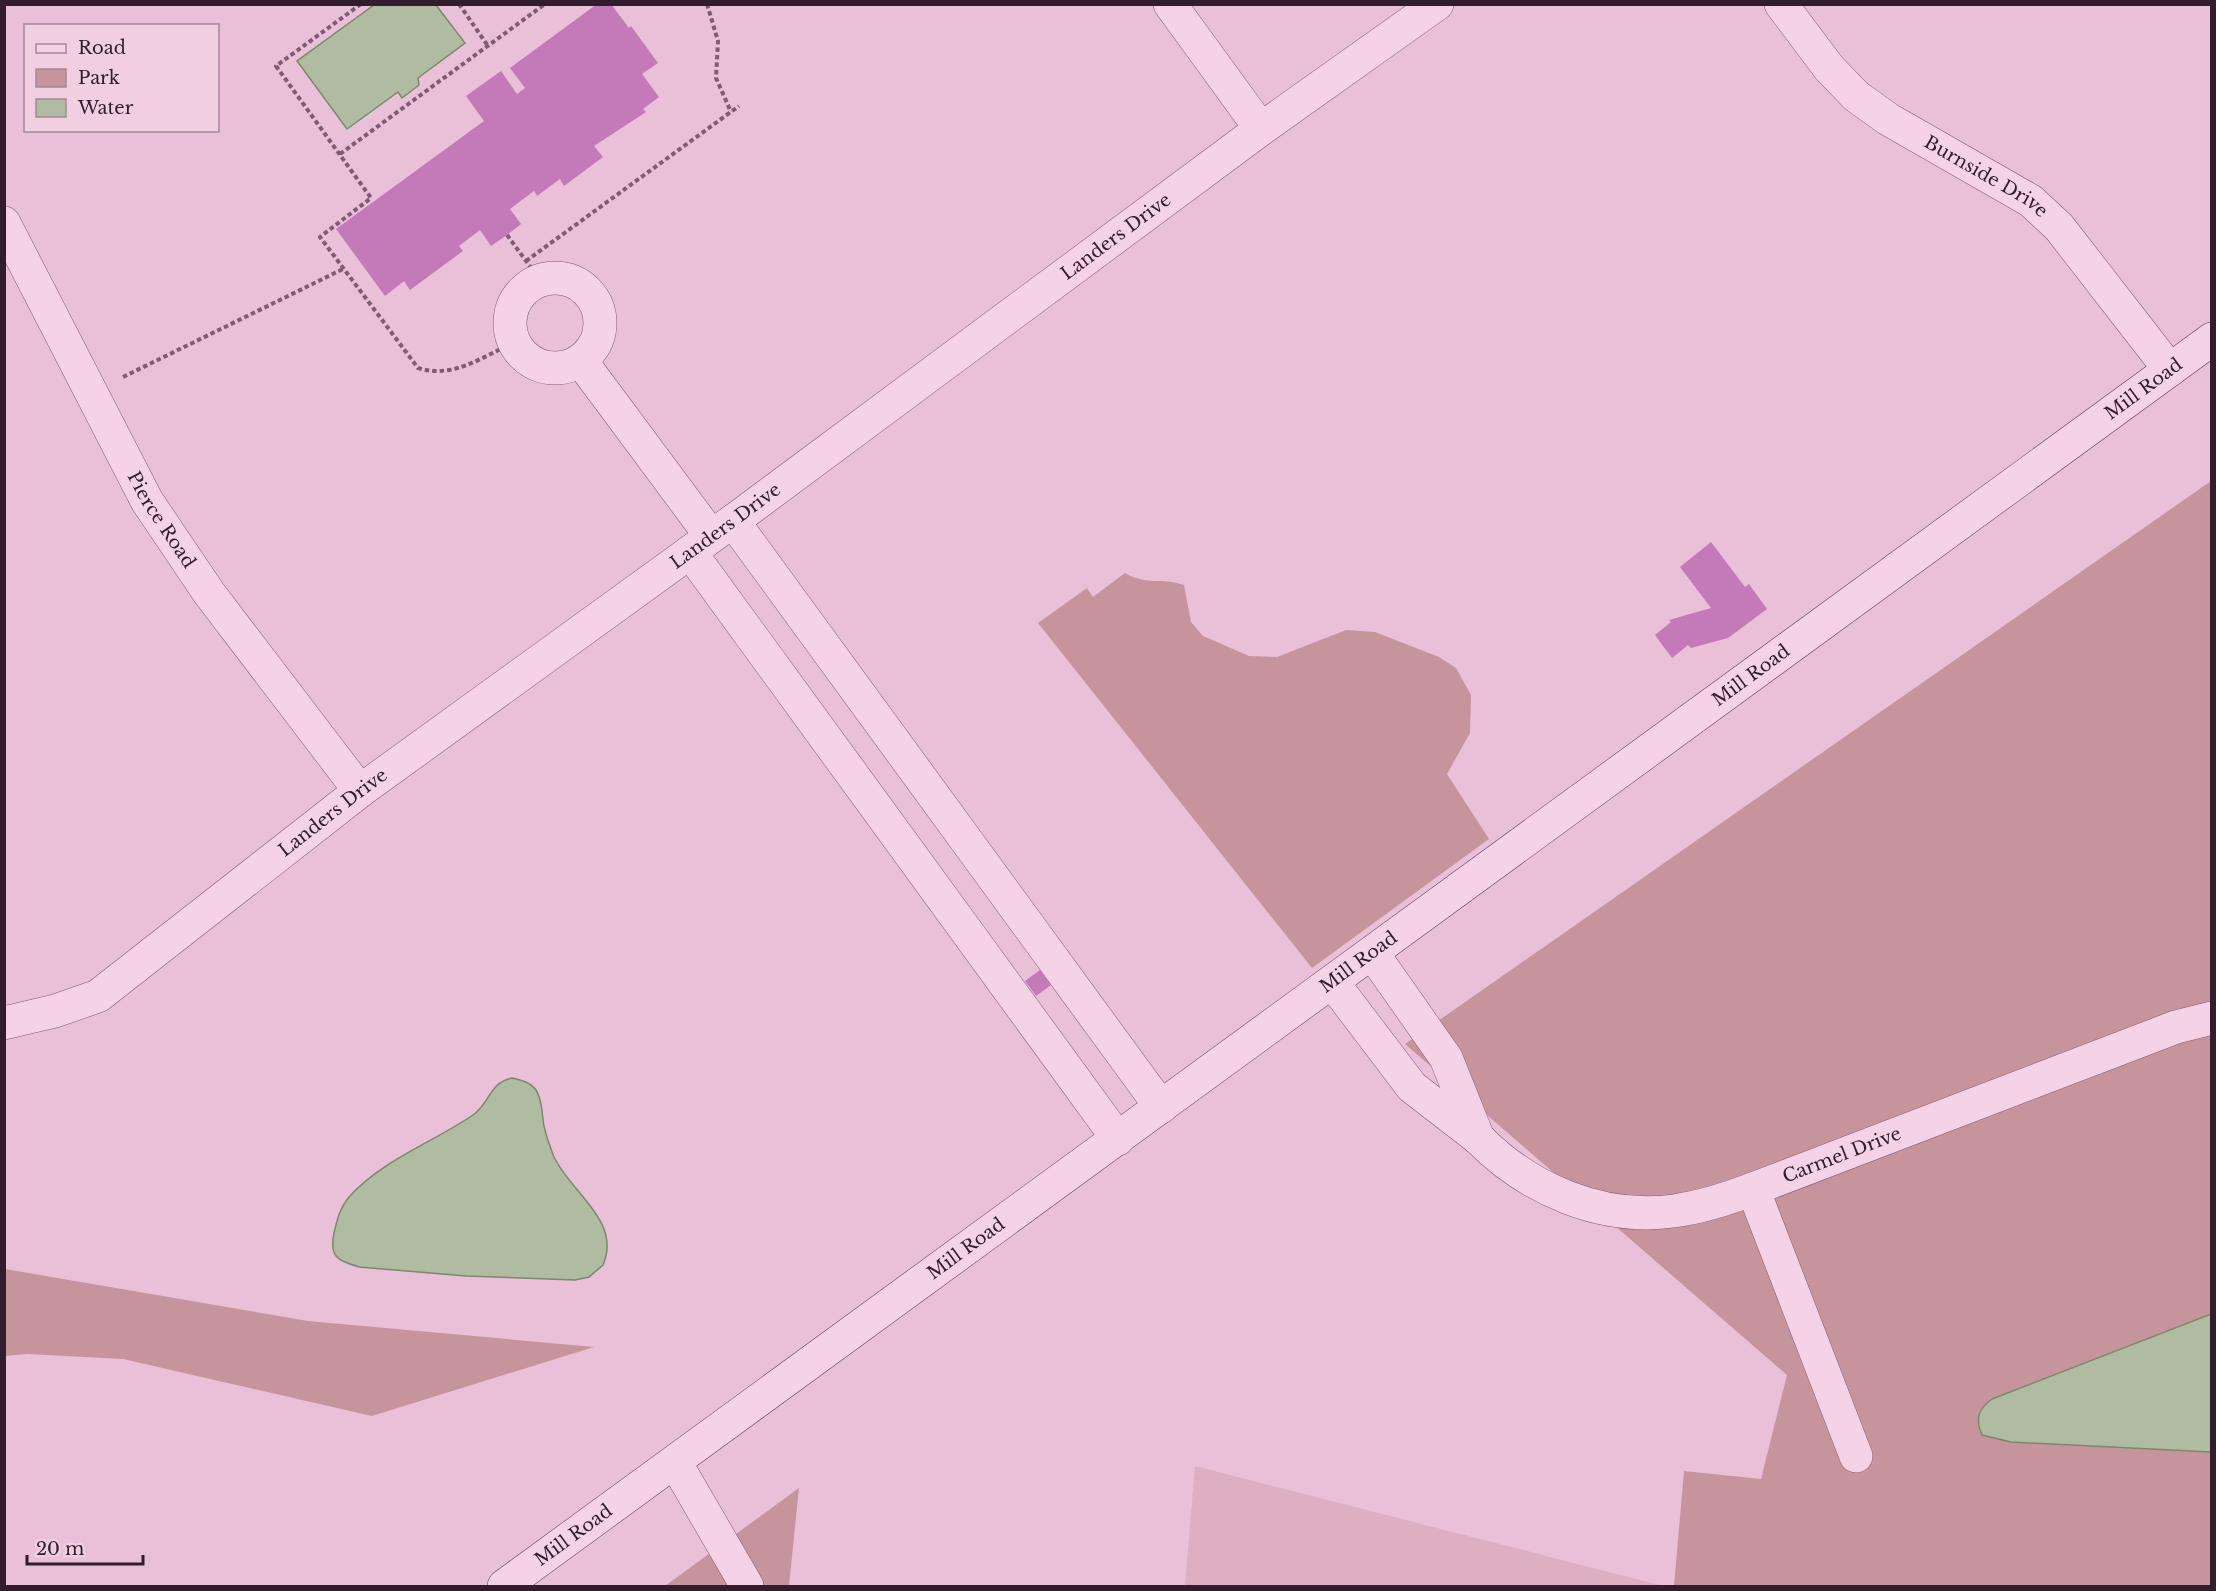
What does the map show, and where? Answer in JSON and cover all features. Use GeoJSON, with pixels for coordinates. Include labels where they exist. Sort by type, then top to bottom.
{"type":"FeatureCollection","features":[{"type":"Feature","properties":{"kind":"street"},"geometry":{"type":"LineString","coordinates":[[1170,4],[1261,129]]}},
{"type":"Feature","properties":{"kind":"street","name":"Landers Drive"},"geometry":{"type":"LineString","coordinates":[[4,1023],[55,1011],[98,996],[360,791],[711,536],[1261,129],[1437,4]]}},
{"type":"Feature","properties":{"kind":"street","name":"Burnside Drive"},"geometry":{"type":"LineString","coordinates":[[1781,4],[1829,68],[1856,96],[1888,119],[2031,201],[2059,227],[2170,370]]}},
{"type":"Feature","properties":{"kind":"street","name":"Pierce Road"},"geometry":{"type":"LineString","coordinates":[[4,223],[147,501],[209,593],[360,791]]}},
{"type":"Feature","properties":{"kind":"street"},"geometry":{"type":"LineString","coordinates":[[533,271],[583,286],[599,309],[599,331],[591,351],[581,361],[566,368],[550,369],[535,364],[523,356],[513,343],[509,327],[510,312],[517,298],[528,286],[533,271]]}},
{"type":"Feature","properties":{"kind":"street","name":"Mill Road"},"geometry":{"type":"LineString","coordinates":[[504,1587],[2170,370],[2207,347]]}},
{"type":"Feature","properties":{"kind":"street"},"geometry":{"type":"LineString","coordinates":[[581,361],[711,536],[1161,1107]]}},
{"type":"Feature","properties":{"kind":"street"},"geometry":{"type":"LineString","coordinates":[[711,536],[1118,1139]]}},
{"type":"Feature","properties":{"kind":"street","name":"Carmel Drive"},"geometry":{"type":"LineString","coordinates":[[1373,954],[1446,1058],[1478,1138]]}},
{"type":"Feature","properties":{"kind":"street","name":"Carmel Drive"},"geometry":{"type":"LineString","coordinates":[[1333,983],[1412,1087],[1523,1176],[1555,1192],[1608,1209],[1671,1212],[1713,1203],[1753,1190],[2176,1027],[2211,1018]]}},
{"type":"Feature","properties":{"kind":"street"},"geometry":{"type":"LineString","coordinates":[[1753,1190],[1856,1456]]}},
{"type":"Feature","properties":{"kind":"street"},"geometry":{"type":"LineString","coordinates":[[675,1462],[747,1587]]}},
{"type":"Feature","properties":{"kind":"path"},"geometry":{"type":"LineString","coordinates":[[361,4],[276,66],[371,198],[320,237],[418,368],[433,373],[452,371],[513,343]]}},
{"type":"Feature","properties":{"kind":"path"},"geometry":{"type":"LineString","coordinates":[[459,4],[488,46]]}},
{"type":"Feature","properties":{"kind":"path"},"geometry":{"type":"LineString","coordinates":[[537,10],[539,4]]}},
{"type":"Feature","properties":{"kind":"path"},"geometry":{"type":"LineString","coordinates":[[340,154],[545,4]]}},
{"type":"Feature","properties":{"kind":"path"},"geometry":{"type":"LineString","coordinates":[[707,4],[718,41],[716,78],[731,112]]}},
{"type":"Feature","properties":{"kind":"path"},"geometry":{"type":"LineString","coordinates":[[507,235],[533,271],[739,106]]}},
{"type":"Feature","properties":{"kind":"path"},"geometry":{"type":"LineString","coordinates":[[90,393],[344,269]]}},
{"type":"Feature","properties":{"kind":"shaded area"},"geometry":{"type":"Polygon","coordinates":[[[1195,1466],[1663,1586],[1185,1586],[1195,1466]]]}},
{"type":"Feature","properties":{"kind":"green space"},"geometry":{"type":"Polygon","coordinates":[[[2211,481],[2211,1586],[1674,1586],[1684,1471],[1761,1479],[1787,1375],[1405,1044],[2211,481]]]}},
{"type":"Feature","properties":{"kind":"green space"},"geometry":{"type":"Polygon","coordinates":[[[1125,573],[1141,579],[1184,585],[1191,622],[1203,636],[1249,656],[1277,657],[1346,630],[1375,632],[1439,657],[1456,668],[1471,695],[1470,733],[1447,774],[1489,839],[1312,968],[1038,623],[1087,588],[1093,597],[1125,573]]]}},
{"type":"Feature","properties":{"kind":"green space"},"geometry":{"type":"Polygon","coordinates":[[[5,1269],[308,1321],[594,1347],[372,1416],[123,1359],[27,1354],[5,1356],[5,1269]]]}},
{"type":"Feature","properties":{"kind":"green space"},"geometry":{"type":"Polygon","coordinates":[[[799,1488],[789,1586],[665,1586],[799,1488]]]}},
{"type":"Feature","properties":{"kind":"water"},"geometry":{"type":"Polygon","coordinates":[[[374,5],[436,5],[465,43],[418,78],[419,85],[402,98],[398,92],[347,129],[297,61],[374,5]]]}},
{"type":"Feature","properties":{"kind":"water"},"geometry":{"type":"Polygon","coordinates":[[[512,1078],[528,1083],[536,1090],[554,1157],[600,1221],[606,1235],[607,1249],[603,1265],[589,1277],[575,1280],[466,1276],[359,1267],[337,1257],[333,1248],[334,1233],[341,1209],[350,1196],[377,1172],[473,1115],[499,1084],[512,1078]]]}},
{"type":"Feature","properties":{"kind":"water"},"geometry":{"type":"Polygon","coordinates":[[[2211,1314],[2211,1452],[2011,1442],[1982,1435],[1979,1415],[1992,1399],[2211,1314]]]}},
{"type":"Feature","properties":{"kind":"building"},"geometry":{"type":"Polygon","coordinates":[[[597,4],[611,4],[629,28],[631,26],[658,63],[642,74],[659,97],[643,109],[646,112],[594,146],[603,157],[564,186],[560,179],[537,196],[534,191],[510,209],[521,224],[507,235],[491,246],[480,230],[459,246],[463,251],[410,290],[404,281],[385,296],[336,229],[484,121],[466,96],[501,71],[517,94],[525,88],[510,68],[597,4]]]}},
{"type":"Feature","properties":{"kind":"building"},"geometry":{"type":"Polygon","coordinates":[[[1711,542],[1745,587],[1749,584],[1767,609],[1728,638],[1691,648],[1688,645],[1672,658],[1655,635],[1671,622],[1669,620],[1711,608],[1680,567],[1711,542]]]}},
{"type":"Feature","properties":{"kind":"building"},"geometry":{"type":"Polygon","coordinates":[[[1040,970],[1051,985],[1036,996],[1025,981],[1040,970]]]}}]}
